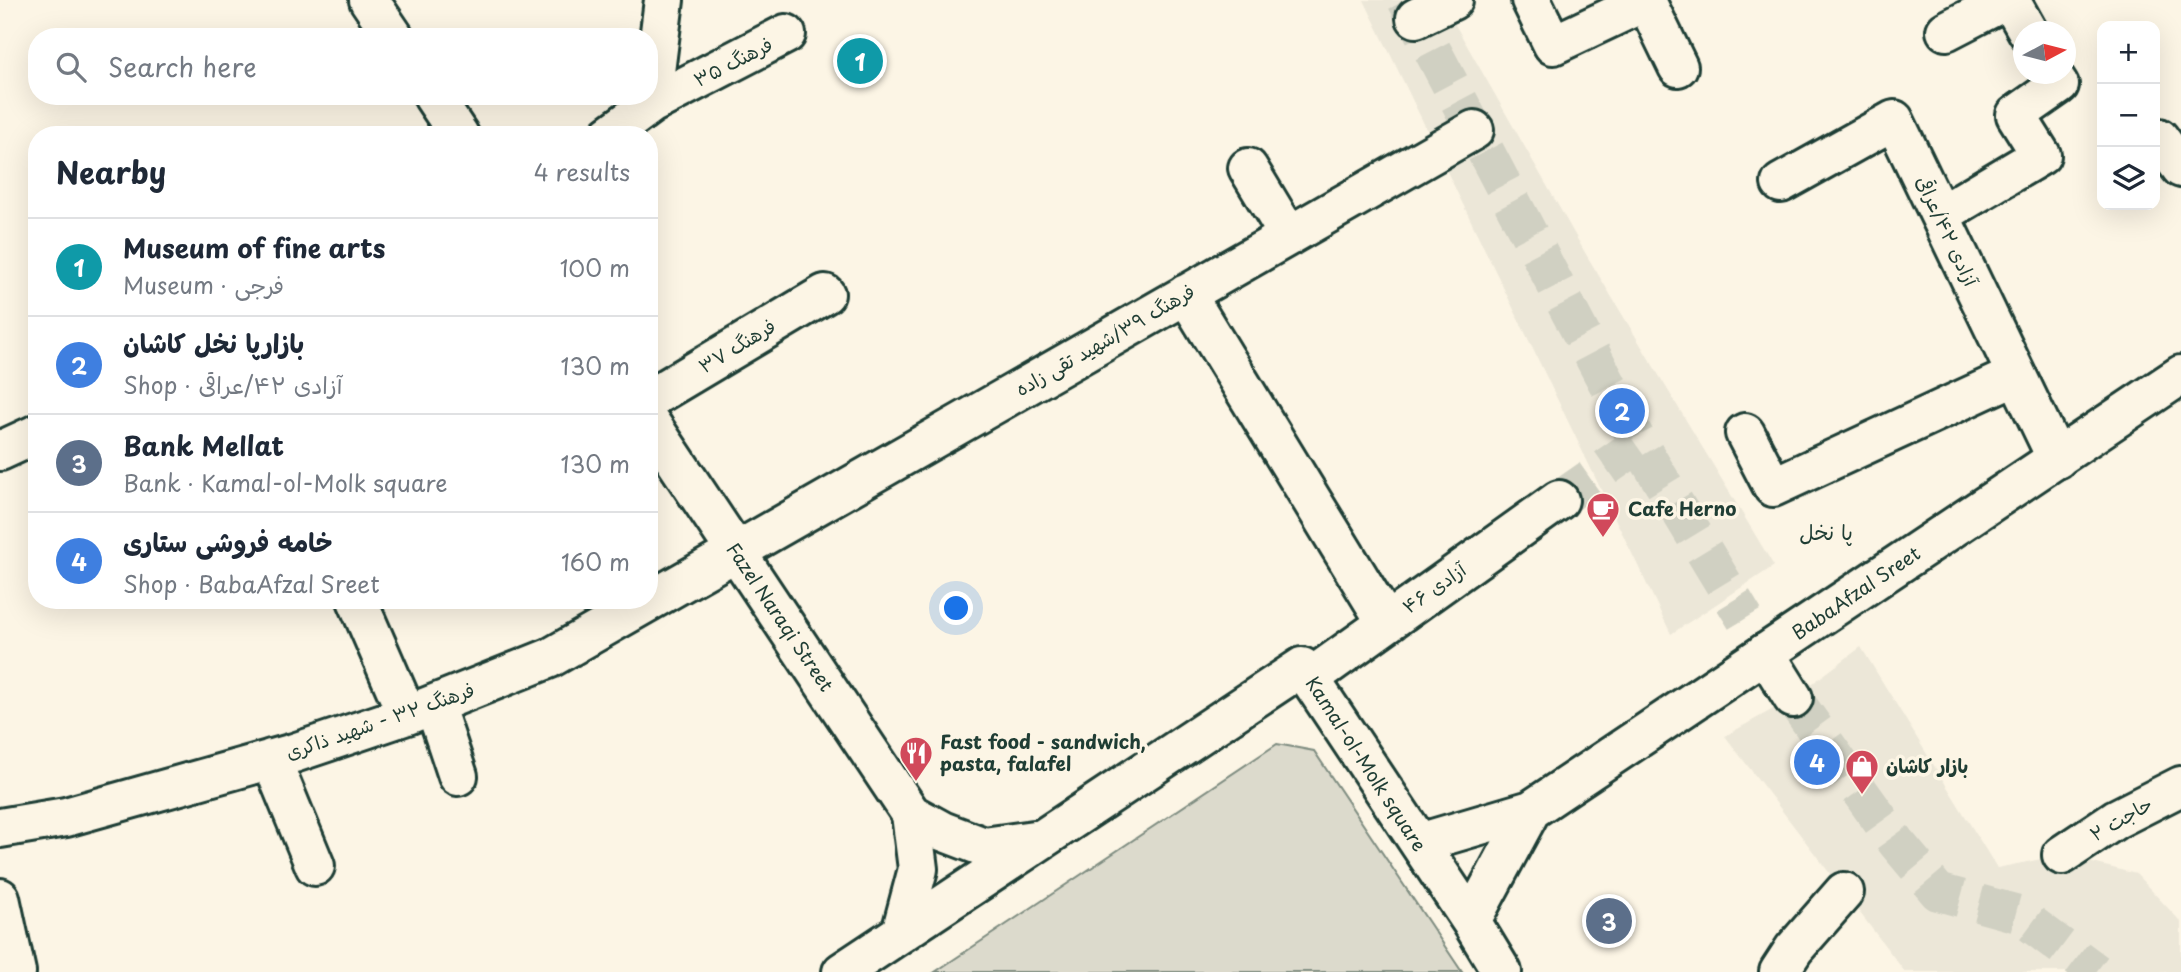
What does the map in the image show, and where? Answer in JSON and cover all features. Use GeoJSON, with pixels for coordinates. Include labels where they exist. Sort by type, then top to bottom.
{"type":"FeatureCollection","features":[{"type":"Feature","properties":{"kind":"street"},"geometry":{"type":"LineString","coordinates":[[369,0],[388,28]]}},
{"type":"Feature","properties":{"kind":"street"},"geometry":{"type":"LineString","coordinates":[[658,48],[664,0]]}},
{"type":"Feature","properties":{"kind":"street"},"geometry":{"type":"LineString","coordinates":[[1416,18],[1453,0]]}},
{"type":"Feature","properties":{"kind":"street"},"geometry":{"type":"LineString","coordinates":[[1531,0],[1553,45],[1646,1],[1678,67]]}},
{"type":"Feature","properties":{"kind":"street"},"geometry":{"type":"LineString","coordinates":[[1946,31],[2008,0],[2021,21]]}},
{"type":"Feature","properties":{"kind":"street","name":"فرهنگ ۳۵"},"geometry":{"type":"LineString","coordinates":[[658,100],[786,34]]}},
{"type":"Feature","properties":{"kind":"street"},"geometry":{"type":"LineString","coordinates":[[1940,215],[2041,155],[2016,115],[2058,84]]}},
{"type":"Feature","properties":{"kind":"street"},"geometry":{"type":"LineString","coordinates":[[439,105],[453,126]]}},
{"type":"Feature","properties":{"kind":"street","name":"فرهنگ ۳۵"},"geometry":{"type":"LineString","coordinates":[[621,126],[650,105]]}},
{"type":"Feature","properties":{"kind":"street","name":"آزادی ۴۲/عراقی"},"geometry":{"type":"LineString","coordinates":[[1781,183],[1894,120],[2057,459]]}},
{"type":"Feature","properties":{"kind":"street","name":"فرهنگ ۳۹/شهید تقی زاده"},"geometry":{"type":"LineString","coordinates":[[736,551],[1474,130]]}},
{"type":"Feature","properties":{"kind":"street"},"geometry":{"type":"LineString","coordinates":[[1248,168],[1289,236]]}},
{"type":"Feature","properties":{"kind":"street","name":"فرهنگ ۳۷"},"geometry":{"type":"LineString","coordinates":[[658,394],[825,294]]}},
{"type":"Feature","properties":{"kind":"street"},"geometry":{"type":"LineString","coordinates":[[1186,294],[1386,622]]}},
{"type":"Feature","properties":{"kind":"street"},"geometry":{"type":"LineString","coordinates":[[1745,433],[1773,488],[2016,375]]}},
{"type":"Feature","properties":{"kind":"street","name":"BabaAfzal Sreet"},"geometry":{"type":"LineString","coordinates":[[1531,810],[2181,375]]}},
{"type":"Feature","properties":{"kind":"street","name":"Fazel Naraqi Street"},"geometry":{"type":"LineString","coordinates":[[658,434],[911,814]]}},
{"type":"Feature","properties":{"kind":"street"},"geometry":{"type":"LineString","coordinates":[[0,451],[28,438]]}},
{"type":"Feature","properties":{"kind":"street","name":"آزادی ۴۶"},"geometry":{"type":"LineString","coordinates":[[1310,678],[1559,500]]}},
{"type":"Feature","properties":{"kind":"street","name":"فرهنگ ۳۲ - شهید ذاکری"},"geometry":{"type":"LineString","coordinates":[[658,596],[736,551]]}},
{"type":"Feature","properties":{"kind":"street"},"geometry":{"type":"LineString","coordinates":[[362,609],[458,776]]}},
{"type":"Feature","properties":{"kind":"street","name":"فرهنگ ۳۲ - شهید ذاکری"},"geometry":{"type":"LineString","coordinates":[[0,828],[66,817],[271,759],[421,709],[550,658],[635,609]]}},
{"type":"Feature","properties":{"kind":"street"},"geometry":{"type":"LineString","coordinates":[[1765,653],[1793,698]]}},
{"type":"Feature","properties":{"kind":"street","name":"Kamal-ol-Molk square"},"geometry":{"type":"LineString","coordinates":[[842,972],[1302,667],[1502,972]]}},
{"type":"Feature","properties":{"kind":"street"},"geometry":{"type":"LineString","coordinates":[[271,759],[315,866]]}},
{"type":"Feature","properties":{"kind":"street","name":"حاجت ۲"},"geometry":{"type":"LineString","coordinates":[[2062,855],[2116,820],[2181,786]]}},
{"type":"Feature","properties":{"kind":"street"},"geometry":{"type":"LineString","coordinates":[[1419,844],[1531,810]]}},
{"type":"Feature","properties":{"kind":"street"},"geometry":{"type":"LineString","coordinates":[[1471,921],[1531,810]]}},
{"type":"Feature","properties":{"kind":"street"},"geometry":{"type":"LineString","coordinates":[[911,814],[942,831],[984,847],[1044,839]]}},
{"type":"Feature","properties":{"kind":"street"},"geometry":{"type":"LineString","coordinates":[[901,933],[918,869],[911,814]]}},
{"type":"Feature","properties":{"kind":"street"},"geometry":{"type":"LineString","coordinates":[[1779,972],[1794,949],[1844,892]]}},
{"type":"Feature","properties":{"kind":"street"},"geometry":{"type":"LineString","coordinates":[[0,898],[16,972]]}},
{"type":"Feature","properties":{"kind":"shaded area"},"geometry":{"type":"Polygon","coordinates":[[[1364,0],[1441,0],[1587,256],[1774,566],[1671,634],[1364,0]]]}},
{"type":"Feature","properties":{"kind":"shaded area","name":"بازار کاشان"},"geometry":{"type":"Polygon","coordinates":[[[1861,647],[1997,868],[2062,855],[2136,874],[2181,922],[2181,972],[1905,972],[1725,736],[1793,698],[1861,647]]]}},
{"type":"Feature","properties":{"kind":"shaded area"},"geometry":{"type":"Polygon","coordinates":[[[1277,744],[1314,751],[1462,972],[935,972],[1277,744]]]}},
{"type":"Feature","properties":{"kind":"tunnel"},"geometry":{"type":"LineString","coordinates":[[1406,0],[1639,444],[1745,619]]}},
{"type":"Feature","properties":{"kind":"tunnel"},"geometry":{"type":"LineString","coordinates":[[1559,500],[1639,444]]}},
{"type":"Feature","properties":{"kind":"tunnel"},"geometry":{"type":"LineString","coordinates":[[1793,698],[1896,842],[1938,892],[2018,914],[2096,972]]}},
{"type":"Feature","properties":{"kind":"place","name":"Museum of fine arts"},"geometry":{"type":"Point","coordinates":[860,61]}},
{"type":"Feature","properties":{"kind":"place","name":"بازارپا نخل کاشان"},"geometry":{"type":"Point","coordinates":[1622,411]}},
{"type":"Feature","properties":{"kind":"place","name":"Cafe Herno"},"geometry":{"type":"Point","coordinates":[1603,539]}},
{"type":"Feature","properties":{"kind":"place","name":"خامه فروشی ستاری"},"geometry":{"type":"Point","coordinates":[1817,762]}},
{"type":"Feature","properties":{"kind":"place","name":"Fast food - sandwich, pasta, falafel"},"geometry":{"type":"Point","coordinates":[916,783]}},
{"type":"Feature","properties":{"kind":"place","name":"بازار کاشان"},"geometry":{"type":"Point","coordinates":[1862,796]}},
{"type":"Feature","properties":{"kind":"place","name":"Bank Mellat"},"geometry":{"type":"Point","coordinates":[1609,921]}},
{"type":"Feature","properties":{"kind":"district","name":"پا نخل"},"geometry":{"type":"Point","coordinates":[1826,533]}}]}
